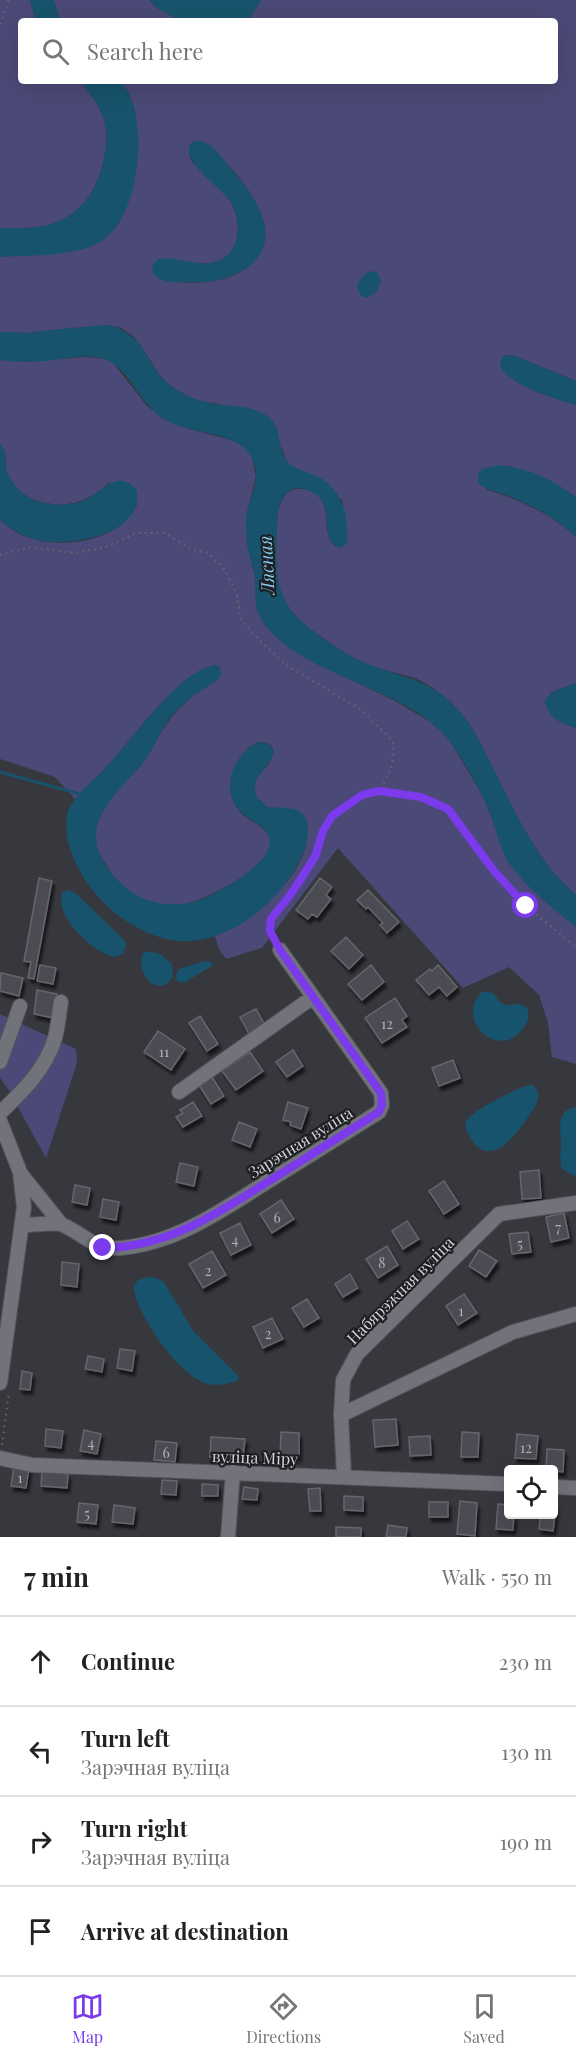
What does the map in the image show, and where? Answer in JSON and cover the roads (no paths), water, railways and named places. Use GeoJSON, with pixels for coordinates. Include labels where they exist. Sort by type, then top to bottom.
{"type":"FeatureCollection","features":[{"type":"Feature","properties":{"kind":"street","name":"Зарэчная вуліца"},"geometry":{"type":"LineString","coordinates":[[20,1172],[61,1224],[83,1239],[103,1248],[121,1248],[147,1243],[184,1231],[231,1205],[379,1112],[382,1105],[381,1093],[280,950]]}},
{"type":"Feature","properties":{"kind":"street"},"geometry":{"type":"LineString","coordinates":[[179,1092],[313,997]]}},
{"type":"Feature","properties":{"kind":"street"},"geometry":{"type":"LineString","coordinates":[[0,1113],[18,1096],[45,1063],[55,1038],[61,1002]]}},
{"type":"Feature","properties":{"kind":"street"},"geometry":{"type":"LineString","coordinates":[[0,1062],[20,1006]]}},
{"type":"Feature","properties":{"kind":"street"},"geometry":{"type":"LineString","coordinates":[[0,1121],[20,1172],[24,1207],[0,1383]]}},
{"type":"Feature","properties":{"kind":"street","name":"Набярэжная вуліца"},"geometry":{"type":"LineString","coordinates":[[344,1476],[341,1415],[343,1380],[357,1354],[499,1214],[576,1203]]}},
{"type":"Feature","properties":{"kind":"street"},"geometry":{"type":"LineString","coordinates":[[22,1225],[61,1224]]}},
{"type":"Feature","properties":{"kind":"street"},"geometry":{"type":"LineString","coordinates":[[341,1415],[513,1332],[576,1314]]}},
{"type":"Feature","properties":{"kind":"street","name":"вуліца Міру"},"geometry":{"type":"LineString","coordinates":[[0,1458],[32,1465],[504,1484]]}},
{"type":"Feature","properties":{"kind":"street"},"geometry":{"type":"LineString","coordinates":[[228,1537],[233,1472]]}},
{"type":"Feature","properties":{"kind":"street"},"geometry":{"type":"LineString","coordinates":[[558,1487],[576,1488]]}},
{"type":"Feature","properties":{"kind":"water"},"geometry":{"type":"Polygon","coordinates":[[[30,0],[54,0],[59,18],[35,18],[30,0]]]}},
{"type":"Feature","properties":{"kind":"water"},"geometry":{"type":"Polygon","coordinates":[[[149,0],[261,0],[250,18],[175,18],[157,8],[149,0]]]}},
{"type":"Feature","properties":{"kind":"water"},"geometry":{"type":"Polygon","coordinates":[[[82,84],[122,84],[134,108],[138,128],[136,172],[124,214],[113,230],[100,242],[89,247],[65,253],[0,257],[0,228],[35,227],[55,223],[76,211],[90,195],[100,175],[106,140],[104,120],[94,99],[82,84]]]}},
{"type":"Feature","properties":{"kind":"water"},"geometry":{"type":"Polygon","coordinates":[[[194,141],[205,143],[216,150],[248,190],[261,212],[265,242],[253,263],[231,276],[206,282],[166,281],[155,276],[152,266],[158,259],[166,258],[207,264],[230,253],[237,237],[237,219],[230,201],[194,164],[189,148],[194,141]]]}},
{"type":"Feature","properties":{"kind":"water"},"geometry":{"type":"Polygon","coordinates":[[[376,272],[381,279],[378,288],[366,298],[359,292],[358,284],[366,273],[376,272]]]}},
{"type":"Feature","properties":{"kind":"water","name":"Лясная"},"geometry":{"type":"Polygon","coordinates":[[[108,325],[121,330],[139,343],[163,379],[178,391],[202,401],[249,408],[267,416],[276,427],[286,460],[331,486],[342,503],[347,522],[347,543],[340,548],[333,544],[330,538],[324,505],[320,498],[310,491],[298,488],[288,492],[281,502],[278,514],[277,570],[279,585],[290,609],[313,631],[354,658],[424,684],[442,695],[460,712],[478,738],[518,818],[538,851],[549,867],[576,895],[576,927],[530,888],[507,860],[481,793],[461,758],[441,731],[400,702],[302,656],[282,642],[265,625],[257,608],[254,574],[247,543],[246,518],[256,474],[253,460],[246,449],[223,437],[169,422],[150,407],[114,364],[105,359],[83,356],[40,361],[0,360],[0,332],[29,333],[108,325]]]}},
{"type":"Feature","properties":{"kind":"water"},"geometry":{"type":"Polygon","coordinates":[[[505,355],[515,356],[576,381],[576,405],[526,387],[513,379],[503,371],[500,363],[505,355]]]}},
{"type":"Feature","properties":{"kind":"water"},"geometry":{"type":"Polygon","coordinates":[[[0,444],[5,452],[7,471],[11,480],[21,492],[36,501],[50,504],[72,504],[85,500],[111,483],[123,481],[137,490],[136,506],[129,518],[117,528],[102,535],[67,542],[51,542],[22,535],[0,520],[0,444]]]}},
{"type":"Feature","properties":{"kind":"water"},"geometry":{"type":"Polygon","coordinates":[[[500,465],[540,476],[576,497],[576,537],[553,518],[535,508],[478,483],[478,475],[482,469],[500,465]]]}},
{"type":"Feature","properties":{"kind":"water"},"geometry":{"type":"Polygon","coordinates":[[[216,665],[220,668],[221,676],[176,711],[165,725],[145,760],[108,804],[97,829],[97,843],[101,857],[114,876],[130,891],[138,896],[164,904],[182,904],[200,900],[220,891],[245,875],[265,856],[269,846],[269,837],[261,826],[242,813],[235,804],[230,784],[236,764],[242,755],[259,742],[269,744],[274,751],[269,763],[258,776],[256,796],[267,807],[293,809],[302,813],[308,824],[307,840],[297,865],[287,881],[275,896],[244,922],[226,932],[208,938],[190,941],[170,940],[150,934],[132,924],[115,913],[99,897],[79,869],[70,848],[66,825],[68,810],[79,794],[110,763],[158,706],[187,679],[216,665]]]}},
{"type":"Feature","properties":{"kind":"water"},"geometry":{"type":"Polygon","coordinates":[[[576,683],[576,728],[555,719],[548,711],[545,700],[555,691],[576,683]]]}},
{"type":"Feature","properties":{"kind":"water"},"geometry":{"type":"Polygon","coordinates":[[[68,890],[76,893],[125,941],[123,954],[115,957],[96,949],[70,923],[61,902],[62,893],[68,890]]]}},
{"type":"Feature","properties":{"kind":"water"},"geometry":{"type":"Polygon","coordinates":[[[148,951],[160,954],[172,964],[173,976],[161,986],[149,981],[142,969],[143,953],[148,951]]]}},
{"type":"Feature","properties":{"kind":"water"},"geometry":{"type":"Polygon","coordinates":[[[204,961],[211,962],[213,965],[184,983],[177,981],[176,976],[179,969],[204,961]]]}},
{"type":"Feature","properties":{"kind":"water"},"geometry":{"type":"Polygon","coordinates":[[[483,991],[493,993],[503,1004],[520,1004],[527,1008],[527,1022],[522,1030],[512,1038],[501,1041],[491,1038],[482,1032],[476,1023],[473,1013],[475,1002],[483,991]]]}},
{"type":"Feature","properties":{"kind":"water"},"geometry":{"type":"Polygon","coordinates":[[[533,1085],[539,1095],[532,1112],[518,1130],[506,1144],[492,1151],[485,1151],[478,1147],[466,1129],[469,1117],[494,1100],[533,1085]]]}},
{"type":"Feature","properties":{"kind":"water"},"geometry":{"type":"Polygon","coordinates":[[[576,1107],[576,1177],[562,1169],[560,1126],[565,1112],[576,1107]]]}},
{"type":"Feature","properties":{"kind":"water"},"geometry":{"type":"Polygon","coordinates":[[[149,1277],[164,1282],[194,1332],[239,1377],[237,1381],[217,1385],[205,1383],[194,1377],[171,1356],[142,1313],[136,1299],[133,1287],[138,1280],[149,1277]]]}},
{"type":"Feature","properties":{"kind":"waterway"},"geometry":{"type":"LineString","coordinates":[[0,772],[80,794]]}}]}
